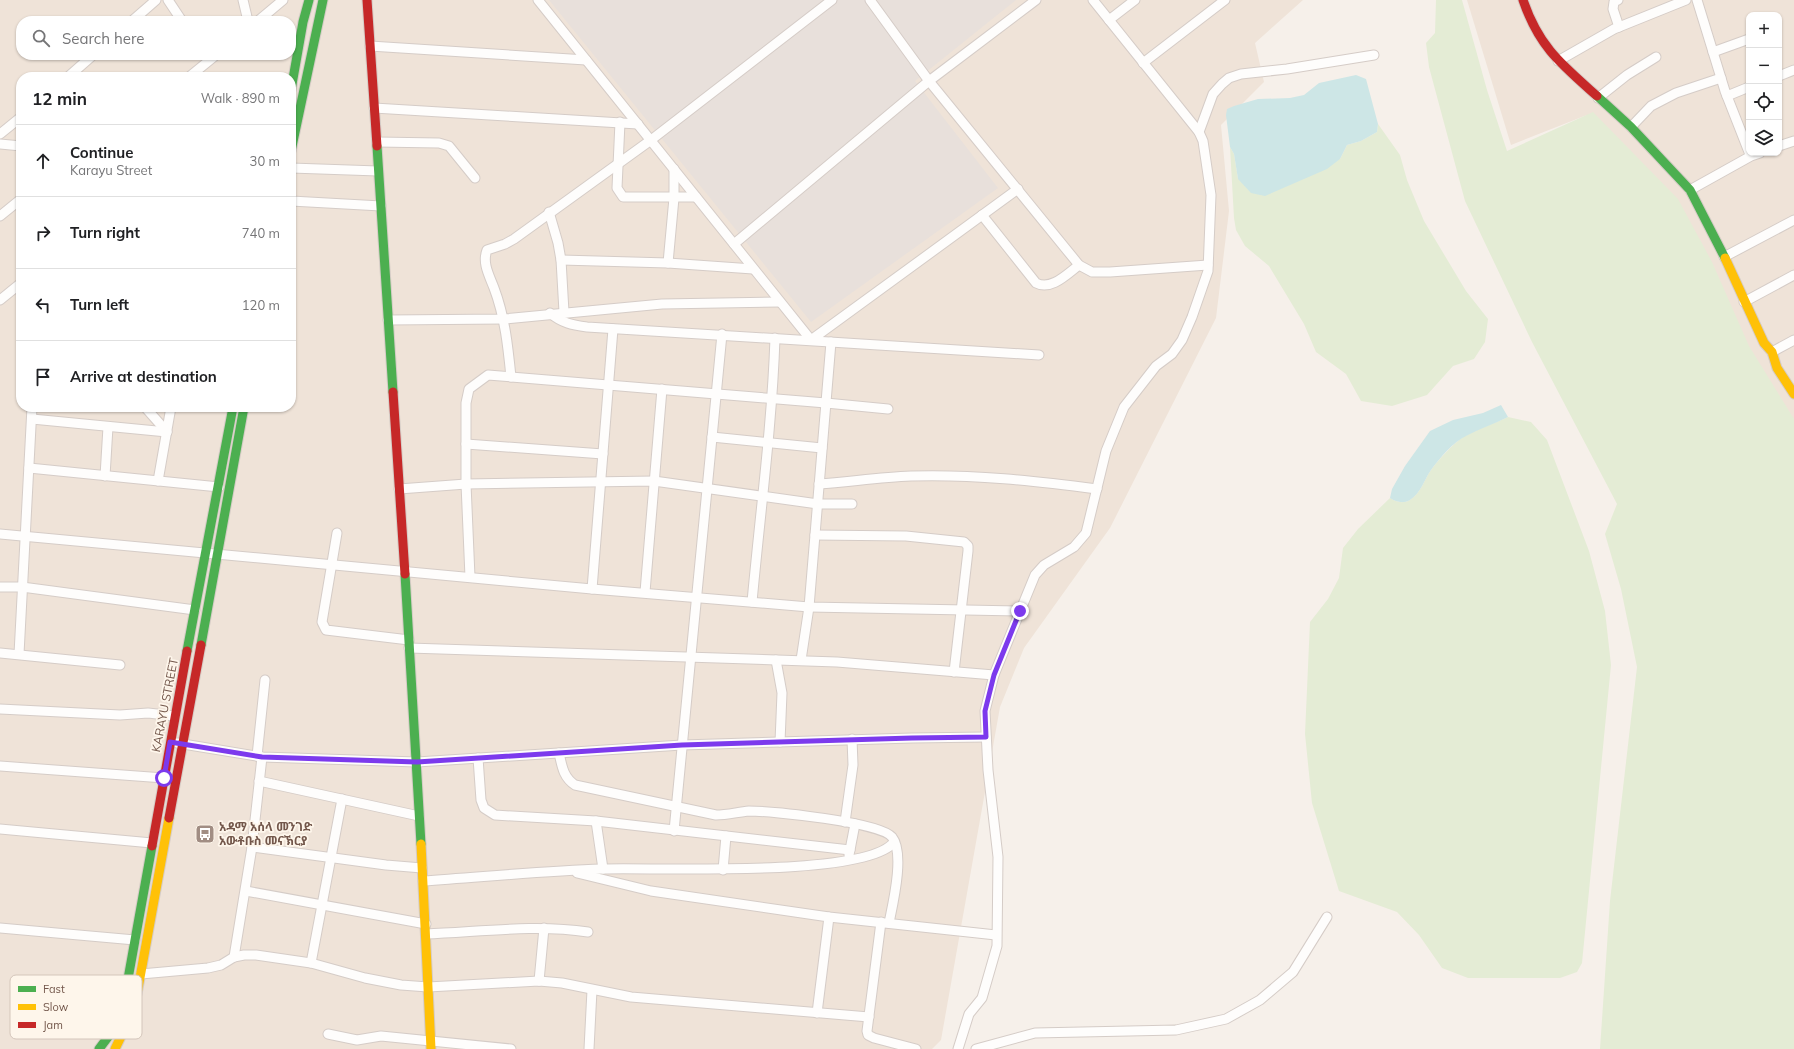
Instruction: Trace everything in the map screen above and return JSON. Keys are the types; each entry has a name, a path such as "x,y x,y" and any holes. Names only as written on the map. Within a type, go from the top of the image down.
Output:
{"main road":[{"path":"294,72 303,22 309,0"},
{"path":"296,127 323,0"},
{"path":"367,0 417,762 431,1045"},
{"path":"1523,0 1529,18 1542,42 1558,61 1631,127 1690,190 1724,257 1764,344 1772,352 1777,368 1794,394"},
{"name":"KARAYU STREET","path":"129,975 170,742 196,610 205,552 233,412"},
{"name":"KARAYU STREET","path":"141,974 184,745 243,412"},
{"name":"KARAYU STREET","path":"113,1049 121,1039"},
{"name":"KARAYU STREET","path":"99,1049 107,1040"}],"street":[{"path":"138,16 156,0"},
{"path":"168,0 179,16"},
{"path":"243,0 247,16"},
{"path":"264,16 283,0"},
{"path":"538,0 811,340"},
{"path":"511,377 504,318 485,266 484,256 487,250 505,244 651,140 832,0"},
{"path":"870,0 929,81 1079,265 1092,272 1208,265"},
{"path":"734,244 929,81 1036,0"},
{"path":"958,1049 969,1014 982,998 997,946 998,858 988,770 985,711 994,675 1035,575 1044,565 1074,547 1086,533 1106,451 1124,407 1156,366 1172,354 1182,340 1192,317 1208,271 1211,195 1203,141 1199,132 1093,0"},
{"path":"1109,20 1135,0"},
{"path":"1618,0 1614,2 1612,9 1619,27"},
{"path":"1558,61 1619,27 1686,0"},
{"path":"1697,0 1727,96 1746,139"},
{"path":"1143,63 1222,1"},
{"path":"1713,52 1746,40"},
{"path":"370,46 586,60"},
{"path":"1199,132 1213,94 1229,78 1241,74 1287,69 1374,55"},
{"path":"1598,98 1627,75 1656,57"},
{"path":"74,72 87,60"},
{"path":"194,72 207,60"},
{"path":"1782,75 1794,70"},
{"path":"1631,127 1651,106 1676,93 1721,78"},
{"path":"1727,96 1746,88"},
{"path":"374,108 638,124"},
{"path":"0,134 16,121"},
{"path":"620,122 617,188 623,197 696,197"},
{"path":"1782,145 1794,141"},
{"path":"377,142 440,143 449,146 475,178"},
{"path":"0,144 16,146"},
{"path":"1690,190 1747,156"},
{"path":"296,168 378,171"},
{"path":"668,263 674,198 674,169"},
{"path":"811,340 1018,189"},
{"path":"296,201 381,206"},
{"path":"0,216 16,203"},
{"path":"549,212 558,243 561,260 564,312"},
{"path":"982,215 1036,283 1046,286 1052,284 1079,265"},
{"path":"1724,257 1794,220"},
{"path":"561,260 668,263 753,269"},
{"path":"1744,302 1794,275"},
{"path":"0,300 16,287"},
{"path":"388,320 504,318 662,304 780,302"},
{"path":"550,313 559,320 570,325 613,329 722,334 1039,355"},
{"path":"592,589 613,329"},
{"path":"674,831 722,334"},
{"path":"752,602 761,497 773,398 775,338"},
{"path":"1772,352 1794,340"},
{"path":"801,660 809,607 830,342"},
{"path":"470,577 466,484 466,403 469,389 488,375 773,398 888,409"},
{"path":"645,592 662,389"},
{"path":"19,654 32,412"},
{"path":"149,412 167,432"},
{"path":"158,481 171,412"},
{"path":"32,419 167,432"},
{"path":"105,476 108,427"},
{"path":"712,437 822,448"},
{"path":"466,444 603,454"},
{"path":"29,468 219,487"},
{"path":"819,484 910,476 1016,479 1097,489"},
{"path":"399,489 466,484 654,481 818,504 852,504"},
{"path":"337,533 322,622 326,630 409,644 690,657 801,660 994,675"},
{"path":"0,534 205,552 332,566 809,607 1020,611"},
{"path":"815,535 906,536 964,542 968,546 968,551 954,672"},
{"path":"0,587 22,587 196,610"},
{"path":"0,653 120,665"},
{"path":"776,660 782,692 780,742"},
{"path":"234,957 252,847 259,781 265,680"},
{"path":"0,709 120,715 148,713 175,716"},
{"path":"170,742 260,756 417,762 682,745 986,737"},
{"path":"845,822 853,765 852,740"},
{"path":"559,753 564,772 568,780 575,784 716,815 748,811 810,816 855,824 887,833 892,837 898,857 897,876 885,923 867,1031 868,1035 916,1049"},
{"path":"478,758 481,800 484,808 495,815 596,821 850,850"},
{"path":"0,766 164,778"},
{"path":"259,781 419,816"},
{"path":"311,963 320,905 342,799"},
{"path":"596,821 603,869"},
{"path":"848,861 855,824"},
{"path":"0,829 152,844"},
{"path":"723,870 726,836"},
{"path":"423,881 603,869 723,870 784,867 848,861 890,848 894,842"},
{"path":"252,847 386,865 422,868"},
{"path":"568,871 651,891 829,917 996,935"},
{"path":"246,890 426,924"},
{"path":"817,1013 829,917"},
{"path":"976,1049 1034,1033 1176,1030 1226,1019 1260,1000 1293,972 1327,917"},
{"path":"0,928 135,940"},
{"path":"426,934 544,928 588,932"},
{"path":"539,981 544,928"},
{"path":"141,974 208,968 221,965 234,957 244,955 311,963 365,978 428,987 539,981 562,983 631,997 869,1017"},
{"path":"589,1049 592,990"},
{"path":"328,1034 357,1040 381,1036 431,1045 511,1049"},
{"path":"107,1040 113,1049"}],"shaded area":[{"path":"0,0 1303,0 1255,43 1264,82 1221,125 1229,211 1216,318 1110,528 1024,648 1000,707 941,1040 932,1049 0,1049"},
{"path":"549,0 1016,0 915,81 998,188 811,322"},
{"path":"1467,0 1794,0 1794,434 1659,208 1587,115 1511,145"}],"green space":[{"path":"1436,0 1462,0 1487,90 1507,151 1593,112 1678,199 1712,262 1749,346 1794,419 1794,1049 1600,1049 1610,901 1637,667 1621,589 1605,534 1617,504 1532,342 1465,201 1429,67 1426,43 1435,33"},
{"path":"1378,124 1400,155 1407,180 1424,221 1466,291 1488,319 1485,342 1474,359 1453,366 1427,395 1392,406 1361,401 1346,374 1316,352 1304,324 1269,266 1245,246 1236,230 1234,218 1230,147 1234,154 1238,179 1340,159 1347,145 1361,141 1377,132"},
{"path":"1508,417 1531,422 1547,440 1589,551 1605,611 1611,665 1582,963 1577,972 1560,978 1468,978 1442,968 1419,935 1397,912 1339,891 1312,803 1305,734 1310,622 1328,599 1339,578 1343,548 1358,529 1390,498 1402,502 1410,500 1414,497 1420,490 1434,466 1446,452 1463,437"}],"water":[{"path":"1356,75 1366,79 1378,124 1377,132 1361,141 1347,145 1340,159 1327,169 1265,196 1251,193 1238,179 1234,154 1230,147 1226,115 1227,109 1258,99 1290,98 1304,95 1319,83"},
{"path":"1501,405 1508,417 1471,433 1456,442 1435,465 1414,497 1410,500 1402,502 1390,498 1392,489 1405,466 1430,431 1453,420 1483,413"}],"traffic: fast":[{"path":"294,72 303,22 309,0"},
{"path":"296,127 323,0"},
{"path":"1597,96 1631,127 1690,190 1725,258"},
{"path":"377,146 393,392"},
{"path":"187,651 232,412"},
{"path":"201,645 243,412"},
{"path":"405,574 421,844"},
{"path":"129,975 152,846"},
{"path":"99,1049 106,1039"}],"traffic: slow":[{"path":"1725,258 1764,343 1772,352 1777,368 1794,394"},
{"path":"140,975 169,818"},
{"path":"421,844 431,1049"},
{"path":"115,1049 120,1039"}],"traffic: jam":[{"path":"367,0 377,146"},
{"path":"1523,0 1536,30 1552,54 1597,96"},
{"path":"393,392 405,574"},
{"path":"169,818 201,645"},
{"path":"152,846 187,651"}],"place":[{"name":"አዳማ አሰላ መንገድ አውቶቡስ መናኽርያ","path":"205,834"}],"route":[{"path":"164,778 170,742 262,757 417,762 682,745 986,737 985,711 994,675 1020,611"}]}
